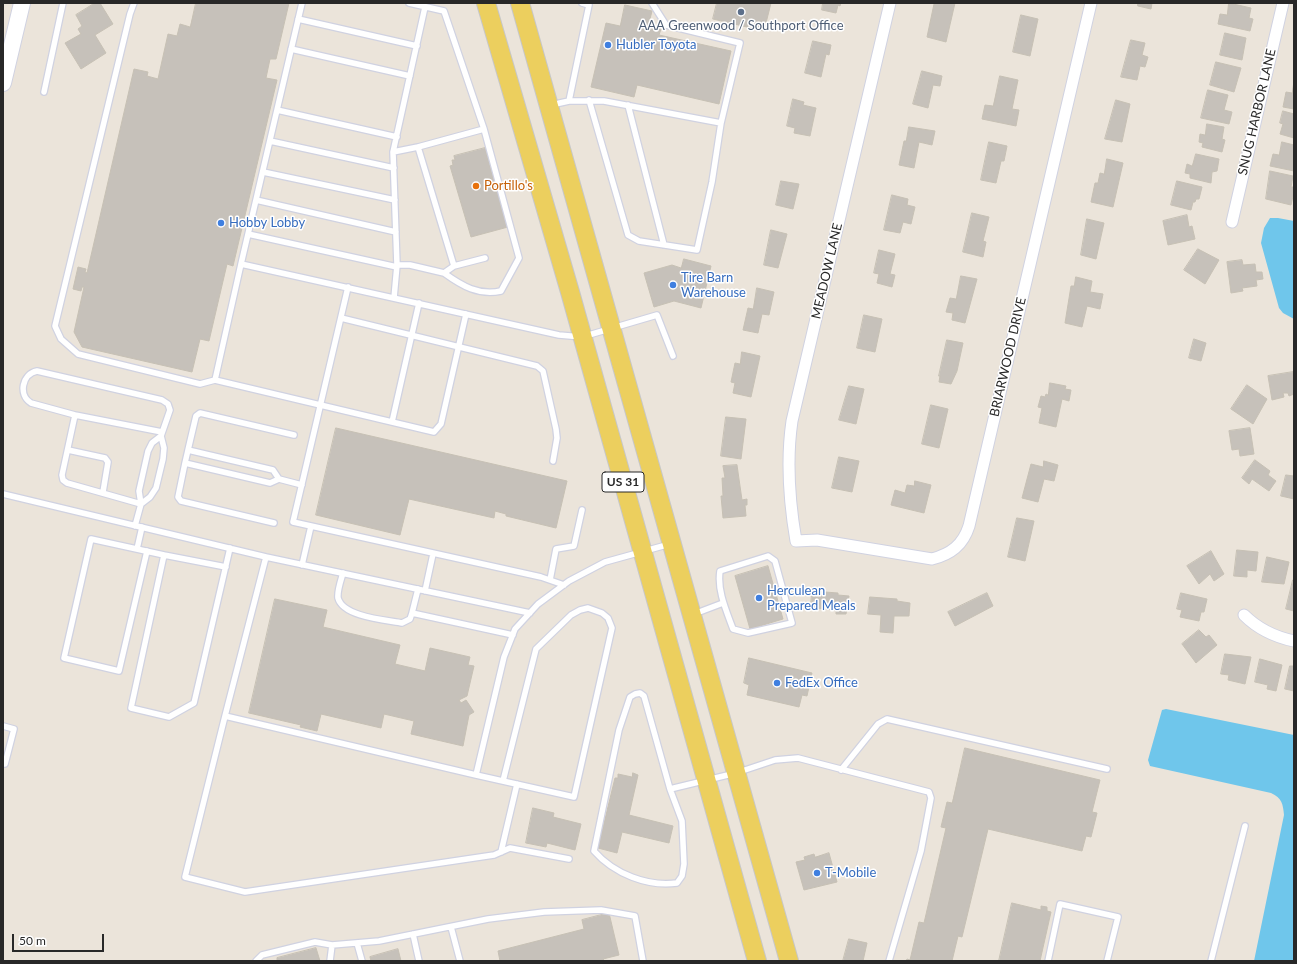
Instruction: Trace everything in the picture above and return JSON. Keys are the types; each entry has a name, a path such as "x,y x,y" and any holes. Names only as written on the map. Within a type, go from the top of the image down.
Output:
{"main road":[{"name":"US 31","path":"486,3 757,961"},
{"name":"US 31","path":"520,3 789,961"}],"street":[{"path":"3,83 22,3"},
{"name":"MEADOW LANE","path":"796,541 788,478 792,421 890,3"},
{"name":"BRIARWOOD DRIVE","path":"796,541 817,540 932,559 948,554 958,547 965,537 969,526 1091,3"},
{"name":"SNUG HARBOR LANE","path":"1232,222 1283,3"},
{"path":"1244,615 1256,625 1270,633 1294,641"}],"lane":[{"path":"44,92 63,3"},
{"path":"134,3 55,326 61,339 78,354 200,384 215,380 434,432 441,424 466,314"},
{"path":"215,380 302,3"},
{"path":"248,234 397,266 410,265 444,273 466,288 490,294 501,291 519,258 484,129 444,11 409,3"},
{"path":"569,101 590,4 582,3"},
{"path":"589,100 628,235 639,241 698,250 712,182 721,123 740,42 666,25 652,3"},
{"path":"394,298 397,266 393,152 425,7"},
{"path":"298,19 417,46"},
{"path":"291,49 410,76"},
{"path":"549,106 569,101 604,100 721,123"},
{"path":"628,105 664,245"},
{"path":"277,110 397,137"},
{"path":"393,152 418,148 484,129"},
{"path":"270,141 394,168"},
{"path":"418,148 454,266"},
{"path":"263,172 395,200"},
{"path":"256,200 396,232"},
{"path":"444,273 454,266 484,258"},
{"path":"242,264 559,335 582,338 657,315 673,356"},
{"path":"348,287 293,522 550,580 564,585"},
{"path":"392,422 419,303"},
{"path":"341,318 412,334 537,366 543,371 557,438 552,461"},
{"path":"141,504 150,497 156,488 164,448 162,434 170,410 168,404 162,400 37,371 32,372 27,376 23,392 26,400 31,403 75,415 162,434"},
{"path":"274,523 181,501 178,497 185,463 196,416 200,413 294,434"},
{"path":"75,415 62,475 63,480 67,483 141,504"},
{"path":"135,526 141,504 139,491 148,452 152,443 162,434"},
{"path":"68,450 106,458 108,462 103,492"},
{"path":"188,450 273,470 279,479"},
{"path":"185,463 270,483 279,479 302,485"},
{"path":"3,494 266,557 530,613"},
{"path":"550,580 556,549 574,546 582,510"},
{"path":"302,565 311,526"},
{"path":"137,549 142,527"},
{"path":"147,551 119,670 64,658 91,539 226,567"},
{"path":"476,775 504,657 515,628 530,613 564,585 605,562 672,544"},
{"path":"164,555 131,708 169,717 194,703 230,548"},
{"path":"425,591 434,554"},
{"path":"768,556 775,561 792,623 748,633 733,629 724,603 718,579 720,571 768,556"},
{"path":"266,557 185,877 245,892 486,856 510,848 569,859"},
{"path":"343,573 338,597 343,606 353,613 402,623 410,619 418,589"},
{"path":"692,614 724,603"},
{"path":"225,716 476,775 574,797 612,628 608,618 602,613 588,608 580,610 571,615 536,649 503,781"},
{"path":"412,613 512,635"},
{"path":"635,694 644,696 670,788 682,821 684,864 682,876 677,883 663,885 633,878 612,866 594,852 620,730 628,702 635,694"},
{"path":"841,770 878,724 887,719 1107,769"},
{"path":"3,726 14,729 5,764 3,764"},
{"path":"670,788 736,773 775,760 798,758 929,792 931,798 921,851 889,961"},
{"path":"501,852 517,784"},
{"path":"1211,961 1245,826"},
{"path":"1048,961 1060,904 1118,917 1107,961"},
{"path":"256,961 262,955 315,942 332,945 379,941 488,919 544,912 600,910 635,916 643,961"},
{"path":"451,926 460,961"},
{"path":"413,934 419,961"},
{"path":"357,943 362,961"},
{"path":"330,961 332,945"}],"water":[{"path":"1270,218 1294,221 1294,319 1283,313 1279,308 1261,243 1264,228"},
{"path":"1166,709 1294,735 1294,961 1254,961 1284,815 1280,799 1271,793 1150,766 1148,760 1162,710"}],"building":[{"path":"95,3 100,3 113,24 95,35 106,53 81,69 65,43 81,34 78,29 82,26 76,15"},
{"path":"196,3 289,3 276,59 270,59 266,78 277,80 233,266 227,264 209,341 200,339 192,372 82,347 74,332 84,287 82,287 81,291 73,289 78,267 86,269 85,272 87,273 134,69 148,72 147,76 158,79 168,34 177,36 180,24 190,27"},
{"path":"717,3 771,3 764,31 713,19"},
{"path":"823,3 841,3 840,6 838,5 836,13 822,10"},
{"path":"955,3 946,42 927,37 934,4"},
{"path":"1138,3 1152,3 1151,9 1138,6"},
{"path":"1229,3 1251,8 1249,18 1253,19 1250,31 1218,24 1220,14 1227,15"},
{"path":"625,5 652,11 648,27 661,29 659,35 731,51 719,104 637,85 634,97 591,87 606,23 620,26"},
{"path":"1021,15 1038,19 1030,56 1013,52"},
{"path":"1225,33 1246,38 1242,60 1220,55"},
{"path":"1131,40 1145,43 1142,55 1148,57 1145,67 1140,66 1137,80 1121,77"},
{"path":"813,41 831,45 829,55 826,54 821,77 805,73"},
{"path":"1216,62 1241,68 1234,92 1210,85"},
{"path":"922,71 942,76 940,86 933,85 928,108 913,104"},
{"path":"1000,76 1018,80 1012,109 1019,110 1016,126 982,119 985,105 993,106"},
{"path":"1294,81 1294,109 1283,107 1286,92 1292,93"},
{"path":"1208,90 1228,95 1224,110 1232,112 1229,124 1201,118"},
{"path":"793,99 804,102 803,105 816,108 810,136 794,133 795,128 787,126"},
{"path":"1116,100 1130,104 1122,142 1105,139"},
{"path":"1283,111 1294,114 1294,138 1280,134 1283,124 1280,123"},
{"path":"1207,124 1224,127 1222,139 1225,140 1222,152 1202,147 1203,143 1199,142 1200,134 1205,135"},
{"path":"909,127 935,131 932,145 919,142 914,168 899,165 904,141 906,141"},
{"path":"989,142 1007,146 1004,161 1001,161 996,183 981,180"},
{"path":"1282,142 1294,145 1294,171 1270,166 1273,154 1279,155"},
{"name":"Portillo's","path":"485,148 508,227 471,237 450,166 453,165 452,160 455,160 454,156"},
{"path":"1196,154 1219,159 1217,171 1212,172 1211,183 1190,178 1190,174 1185,173 1187,164 1192,166"},
{"path":"1107,159 1123,163 1113,207 1091,202 1095,183 1098,183 1100,173 1104,174"},
{"path":"1270,171 1293,176 1291,187 1294,187 1294,192 1291,205 1266,199"},
{"path":"781,181 799,184 793,209 776,205"},
{"path":"1177,181 1202,187 1199,199 1196,199 1195,202 1193,202 1191,210 1171,205"},
{"path":"892,195 908,199 907,205 915,207 911,224 903,222 900,233 884,230"},
{"path":"972,213 989,217 983,241 986,242 983,257 963,252"},
{"path":"1187,215 1189,227 1192,226 1195,239 1168,245 1163,221"},
{"path":"1087,219 1104,223 1096,259 1081,255"},
{"path":"771,230 787,234 778,268 764,265"},
{"path":"1198,249 1219,260 1205,284 1184,270"},
{"path":"879,250 895,254 890,274 895,275 892,287 877,283 879,274 874,273"},
{"path":"684,259 711,266 701,308 674,301 654,307 644,273 672,265 681,268"},
{"path":"1242,260 1243,265 1255,264 1256,272 1262,272 1263,279 1256,280 1257,286 1242,288 1243,291 1231,293 1227,262"},
{"path":"961,276 977,279 965,323 952,320 953,313 946,312 950,298 956,299"},
{"path":"1076,277 1092,281 1090,292 1103,294 1100,309 1087,306 1082,327 1065,323 1071,286 1074,286"},
{"path":"757,288 774,292 769,315 762,314 758,333 743,330 748,308 753,309"},
{"path":"864,315 882,319 875,352 857,348"},
{"path":"1194,339 1206,343 1201,361 1189,358"},
{"path":"947,340 963,343 957,371 951,384 939,382"},
{"path":"742,352 760,356 751,397 733,393 735,383 731,382 735,363 740,364"},
{"path":"1293,372 1294,394 1289,396 1288,393 1283,393 1284,397 1272,400 1268,376"},
{"path":"1050,383 1066,386 1065,389 1071,390 1069,401 1062,399 1056,427 1039,423 1042,408 1038,407 1041,396 1045,397 1046,394 1048,395"},
{"path":"1247,385 1267,399 1253,424 1231,409"},
{"path":"849,386 864,389 856,424 839,420"},
{"path":"931,405 948,409 939,448 922,444"},
{"path":"726,417 746,419 741,459 721,456"},
{"path":"336,428 567,481 556,528 506,516 506,514 495,511 494,518 409,499 400,535 316,515"},
{"path":"1250,428 1254,454 1240,456 1239,449 1232,450 1229,431"},
{"path":"839,457 859,461 852,492 832,488"},
{"path":"1255,460 1270,471 1268,475 1276,481 1269,491 1252,479 1249,484 1242,478"},
{"path":"1044,461 1058,465 1054,481 1044,479 1038,502 1022,498 1031,464 1043,467"},
{"path":"737,465 742,500 747,499 747,505 745,505 746,516 723,518 721,496 723,496 722,478 725,478 723,466"},
{"path":"1286,475 1294,476 1294,499 1281,496"},
{"path":"915,481 931,485 924,513 891,505 895,490 905,493 907,485 914,486"},
{"path":"1017,518 1034,521 1025,561 1008,557"},
{"path":"1237,550 1258,552 1256,571 1247,570 1247,577 1234,576"},
{"path":"1211,551 1224,574 1214,581 1210,574 1199,584 1187,566"},
{"path":"1267,557 1289,562 1284,584 1262,582"},
{"path":"768,566 783,619 750,629 735,576"},
{"path":"1294,580 1294,611 1286,609"},
{"path":"812,591 838,593 838,595 849,596 846,614 836,614 836,610 811,608"},
{"path":"987,593 993,606 955,626 948,612"},
{"path":"1181,593 1207,599 1204,612 1201,612 1199,621 1180,617 1182,610 1177,609"},
{"path":"870,597 897,599 897,601 910,603 909,616 894,616 893,633 880,632 881,615 868,614"},
{"path":"275,599 327,610 323,627 400,645 395,664 425,671 430,648 470,657 468,665 474,666 467,696 459,700 461,703 466,700 474,712 469,715 463,746 411,734 414,721 384,714 381,728 321,714 317,731 300,727 301,725 249,713"},
{"path":"1199,630 1206,637 1209,635 1217,645 1196,663 1182,644"},
{"path":"1225,654 1251,657 1245,684 1228,680 1229,675 1221,674"},
{"path":"749,658 812,673 807,696 802,695 799,707 747,695 749,685 744,683"},
{"path":"1260,659 1282,665 1276,691 1267,689 1268,685 1255,682"},
{"path":"1290,666 1294,666 1294,691 1285,689"},
{"path":"965,748 1100,780 1092,812 1097,813 1091,837 1086,836 1082,851 988,829 962,937 958,936 952,961 906,961 907,959 910,960 919,922 924,923 946,828 941,827 947,802 952,803"},
{"path":"633,773 638,775 629,815 673,826 669,843 622,832 617,853 598,848 615,778 618,778 618,774 632,777"},
{"path":"533,808 554,813 553,817 581,824 575,850 547,843 546,847 526,843"},
{"path":"829,853 837,882 804,890 796,862 805,860 804,857 814,854 815,857"},
{"path":"1012,903 1041,910 1041,906 1047,907 1047,911 1051,912 1040,961 999,961"},
{"path":"609,913 619,955 603,959 605,961 500,961 498,951 584,929 582,920"},
{"path":"849,939 867,943 863,961 843,961"},
{"path":"316,948 320,961 277,961 277,958"},
{"path":"398,949 401,961 371,961 370,957"}],"place":[{"name":"AAA Greenwood / Southport Office","path":"741,12"},
{"name":"Hubler Toyota","path":"608,45"},
{"name":"Portillo's","path":"476,186"},
{"name":"Hobby Lobby","path":"221,223"},
{"name":"Tire Barn Warehouse","path":"673,285"},
{"name":"Herculean Prepared Meals","path":"759,598"},
{"name":"FedEx Office","path":"777,683"},
{"name":"T-Mobile","path":"817,873"}]}
